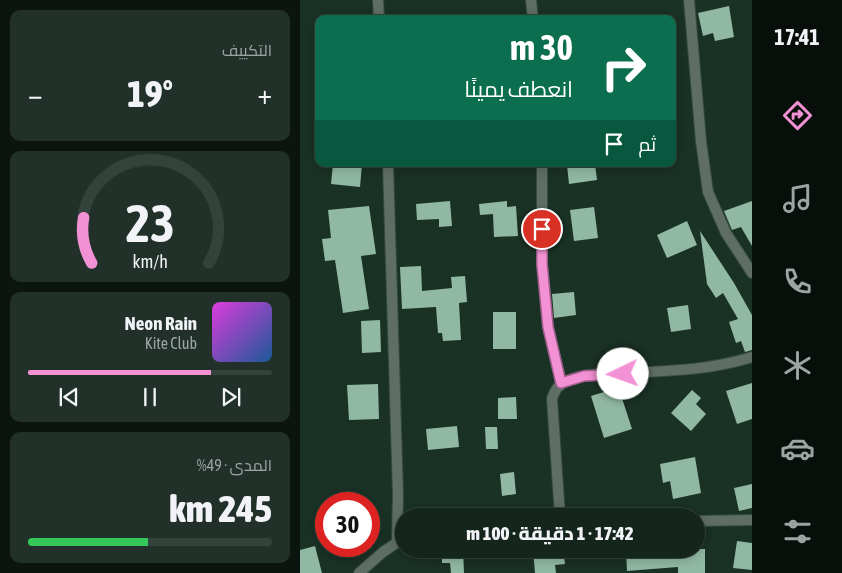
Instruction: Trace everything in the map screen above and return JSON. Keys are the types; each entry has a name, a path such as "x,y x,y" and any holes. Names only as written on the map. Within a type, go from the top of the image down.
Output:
{"street":[{"path":"378,0 379,15"},
{"path":"531,0 532,15"},
{"path":"689,0 701,142 708,192 726,233 752,273"},
{"path":"388,167 399,508"},
{"path":"542,167 542,264 548,327 561,383"},
{"path":"559,508 552,399 555,389 561,383 584,376 700,369 732,364 752,357"},
{"path":"705,521 752,520"},
{"path":"359,573 395,544"}],"building":[{"path":"729,6 734,37 715,41 713,33 703,36 698,13"},
{"path":"333,167 362,167 360,187 331,184"},
{"path":"567,167 595,167 597,180 569,184"},
{"path":"450,201 452,226 439,227 439,219 417,220 416,204"},
{"path":"507,201 507,207 516,206 518,236 494,237 493,214 480,215 479,204"},
{"path":"752,201 752,246 741,227 732,230 724,211"},
{"path":"369,206 376,254 361,256 369,309 343,313 335,260 325,261 322,239 331,238 328,210"},
{"path":"594,207 598,238 574,241 570,210"},
{"path":"687,221 697,245 667,258 657,235"},
{"path":"700,231 734,283 752,315 752,350 745,352 741,341 736,343 729,322 738,319 723,293 716,298 707,284"},
{"path":"421,266 422,291 452,288 451,277 465,276 467,302 459,303 461,340 443,341 442,333 438,333 436,307 402,309 400,267"},
{"path":"574,292 576,315 554,318 552,294"},
{"path":"688,305 691,329 671,332 667,308"},
{"path":"493,312 516,312 516,349 493,349"},
{"path":"380,320 381,352 362,353 361,321"},
{"path":"752,383 752,419 737,424 726,391"},
{"path":"378,384 379,419 349,420 347,385"},
{"path":"692,390 701,398 696,404 706,414 691,431 671,413"},
{"path":"607,391 609,396 620,392 632,429 604,438 591,396"},
{"path":"516,397 517,419 498,419 498,398"},
{"path":"457,426 459,447 428,450 426,429"},
{"path":"485,427 497,427 498,449 486,449"},
{"path":"695,457 701,493 673,499 670,481 663,483 660,464"},
{"path":"514,472 516,494 502,496 500,474"},
{"path":"752,484 752,508 739,511 734,488"},
{"path":"737,541 752,543 752,570 733,568"},
{"path":"315,546 315,557 318,557 322,573 300,573 300,550"},
{"path":"442,558 463,558 464,573 451,573 450,563 442,563"},
{"path":"534,558 564,558 565,564 555,565 556,573 535,573"},
{"path":"626,558 705,558 705,573 678,573 678,567 627,571"}],"route":[{"path":"542,229 542,264 548,327 561,383 584,376 623,374"}]}
